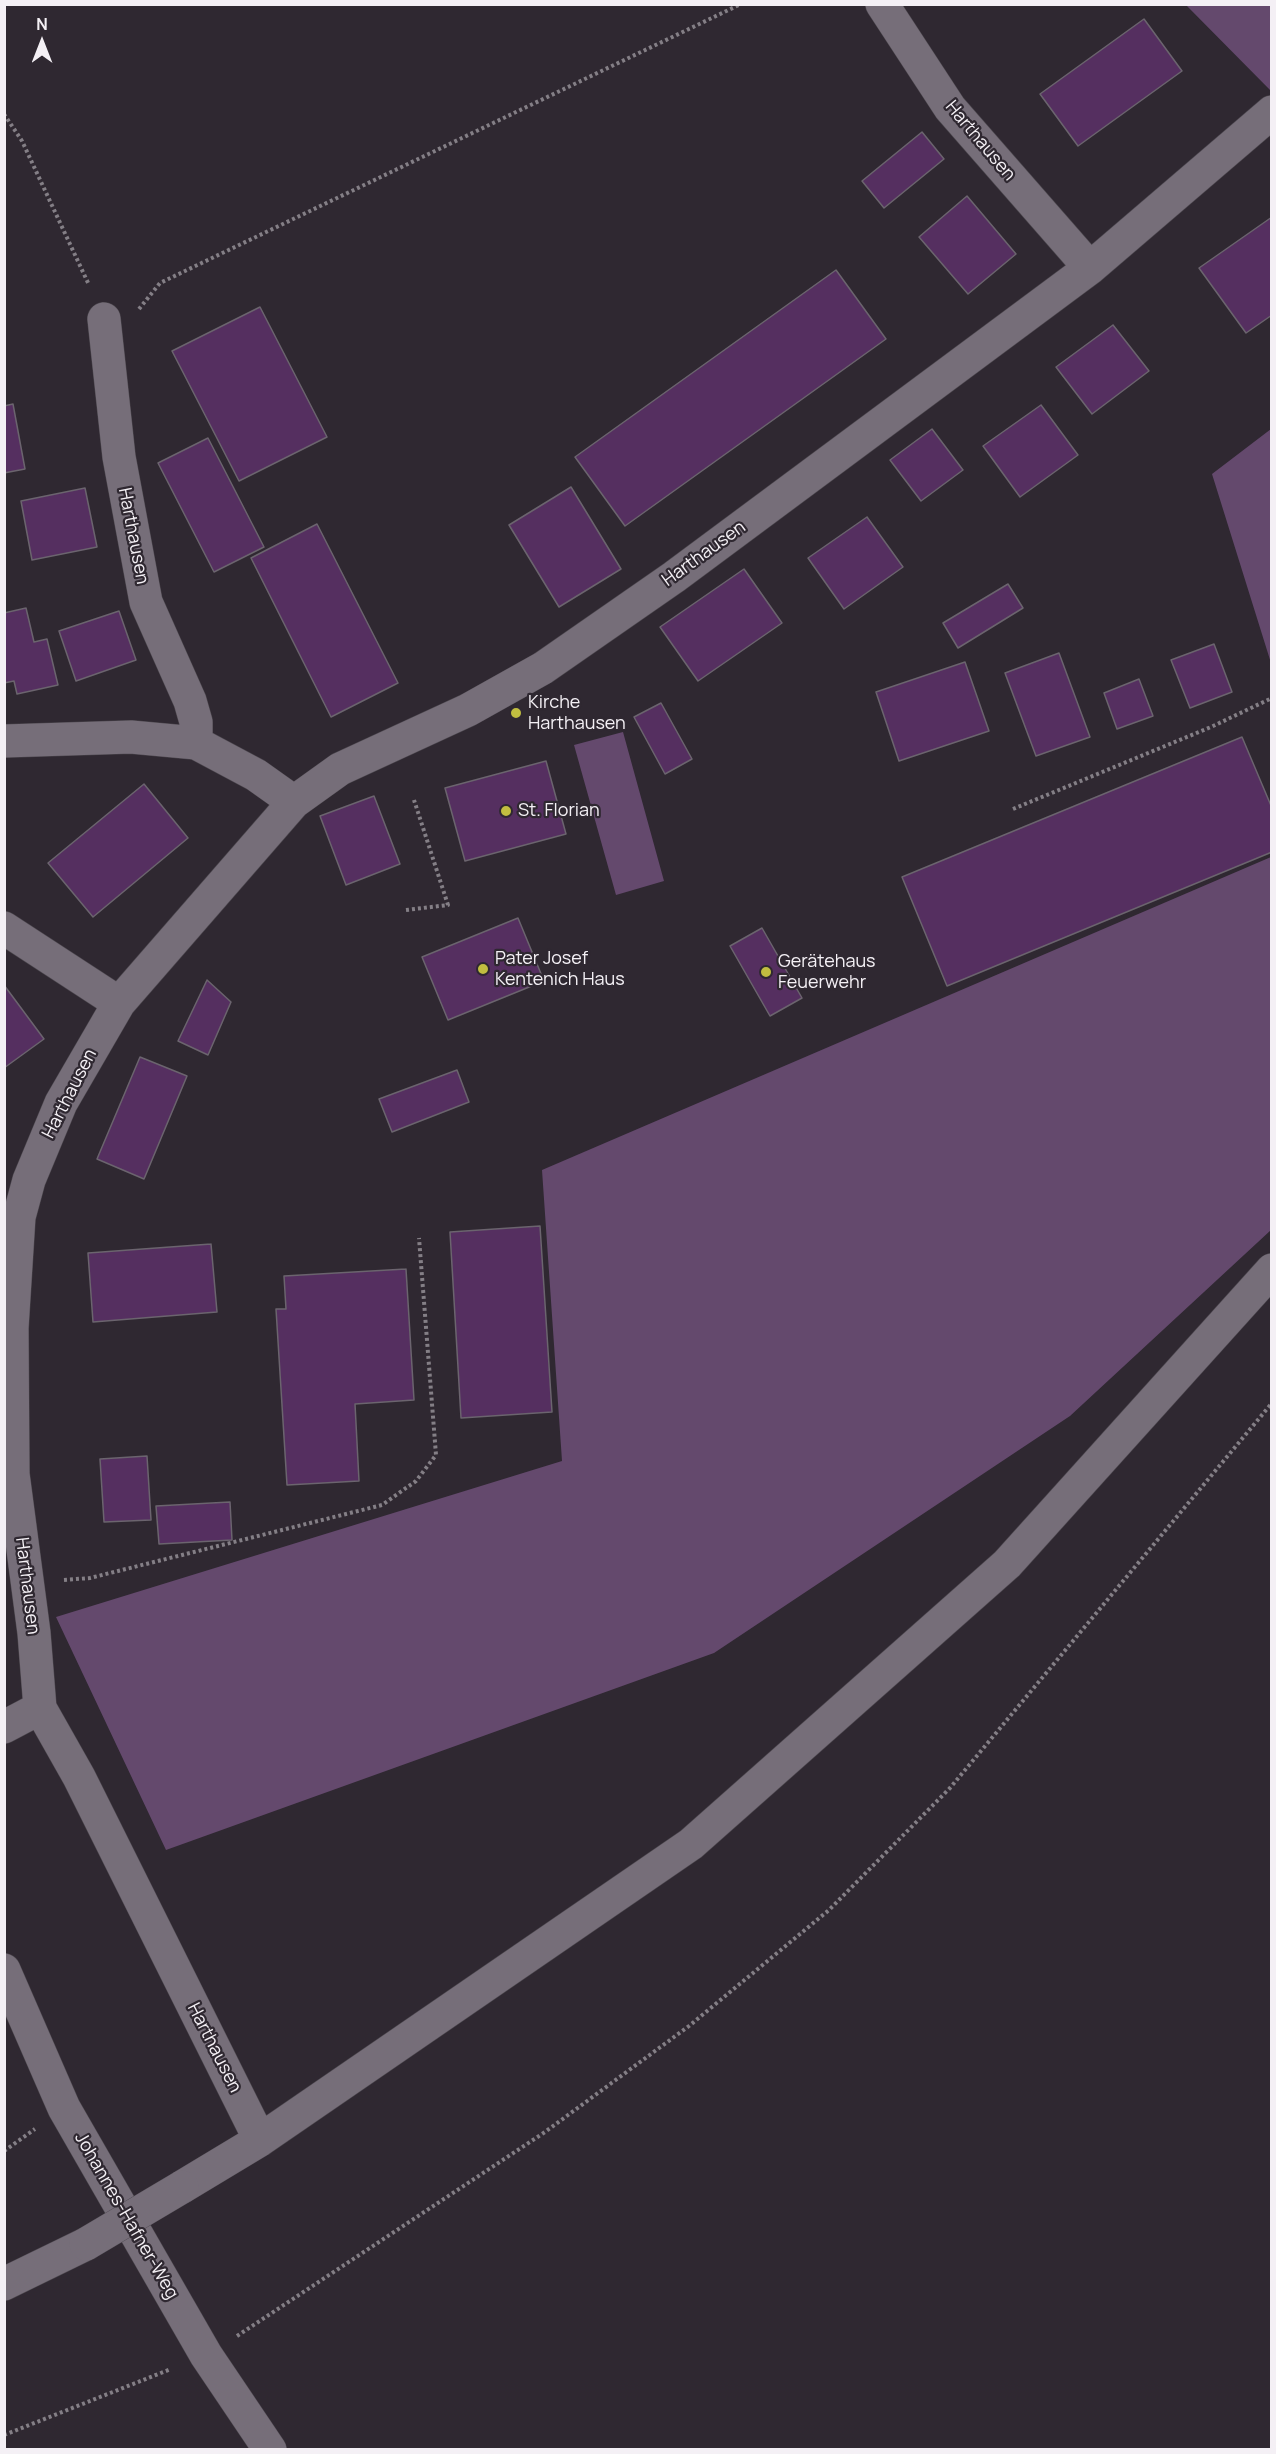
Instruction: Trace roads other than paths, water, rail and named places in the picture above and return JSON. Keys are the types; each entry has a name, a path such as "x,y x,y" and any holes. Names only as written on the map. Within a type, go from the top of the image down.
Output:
{"street":[{"name":"Harthausen","path":"882,4 950,108 1090,268"},
{"name":"Harthausen","path":"260,2140 79,1777 40,1708 13,1462 12,1328 19,1217 29,1180 61,1103 119,1003 294,802 340,769 468,710 543,668 683,570 1090,268 1272,112"},
{"name":"Harthausen","path":"107,333 119,457 146,602 190,701 196,722 196,743"},
{"path":"4,741 131,737 196,743 255,775 294,802"},
{"path":"4,928 119,1003"},
{"path":"4,2284 86,2244 260,2140 691,1844 1007,1564 1272,1270"},
{"path":"4,1727 40,1708"},
{"name":"Johannes-Hafner-Weg","path":"4,1970 64,2108 206,2355 270,2450"}],"place":[{"name":"Kirche Harthausen","path":"516,713"},
{"name":"St. Florian","path":"506,811"},
{"name":"Pater Josef Kentenich Haus","path":"483,969"},
{"name":"Gerätehaus Feuerwehr","path":"766,972"}]}
